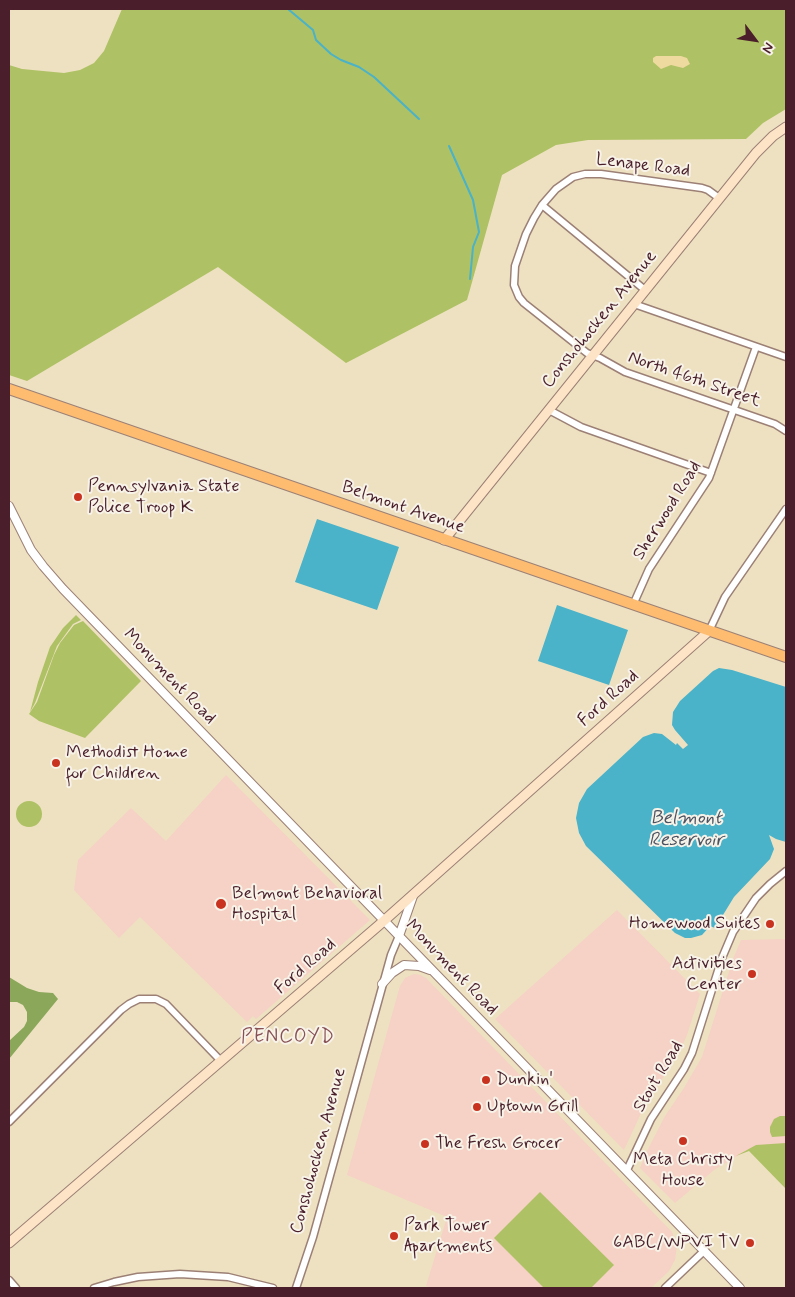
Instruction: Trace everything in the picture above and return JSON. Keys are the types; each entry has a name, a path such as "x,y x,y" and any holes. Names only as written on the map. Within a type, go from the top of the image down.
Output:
{"main road":[{"name":"Conshohocken Avenue","path":"444,540 761,147 786,127"},
{"name":"Belmont Avenue","path":"9,389 786,657"},
{"name":"Ford Road","path":"9,1242 384,920 709,631"}],"street":[{"name":"Lenape Road","path":"593,355 582,350 529,307 516,291 515,266 526,234 542,206 564,183 573,177 591,173 702,188 719,198"},
{"path":"542,206 646,290"},
{"path":"634,304 786,358"},
{"name":"Sherwood Road","path":"633,605 649,569 702,490 711,473 756,347"},
{"name":"North 46th Street","path":"593,355 625,372 775,424 786,431"},
{"path":"549,410 580,427 711,473"},
{"name":"Monument Road","path":"9,506 31,550 53,579 740,1288"},
{"path":"709,631 726,597 786,509"},
{"name":"Stout Road","path":"627,1170 651,1119 684,1069 692,1053 722,958 733,932 756,898 786,871"},
{"path":"399,936 408,906 416,891"},
{"name":"Conshohocken Avenue","path":"296,1288 313,1237 382,984 399,936"},
{"path":"382,984 392,973 404,965 419,966 434,972"},
{"path":"9,1122 121,1010 139,999 156,999 166,1004 220,1060"},
{"path":"666,1288 705,1250"},
{"path":"94,1288 127,1279 180,1274 228,1277 272,1288"},
{"path":"9,1280 16,1288"}],"shaded area":[{"name":"Belmont Behavioral Hospital","path":"226,775 370,920 256,1019 253,1016 247,1022 140,917 119,938 74,890 78,860 131,808 166,841"},
{"path":"617,910 700,994 680,1051 643,1109 624,1150 495,1019"},
{"path":"786,939 786,1186 749,1149 714,1170 675,1203 640,1168 646,1153 665,1116 702,1057 733,959 741,940"},
{"path":"414,974 426,978 672,1232 677,1246 675,1260 669,1271 651,1288 433,1288 426,1286 447,1217 347,1175 400,986 405,978"}],"green space":[{"path":"122,9 786,9 786,109 763,123 746,139 588,140 556,145 502,175 467,300 346,363 218,267 27,381 9,375 9,65 22,69 64,73 80,70 94,63 104,51"},
{"path":"76,615 81,620 73,624 57,646 30,712 50,647 63,628"},
{"path":"83,621 141,681 85,738 39,721 29,714 37,702 60,643 74,625"},
{"path":"29,801 38,805 42,814 38,823 29,827 20,823 16,814 20,805"},
{"path":"9,977 27,988 39,992 53,993 58,999 9,1059 9,1041 24,1027 27,1021 27,1012 23,1005 17,1002 9,1002"},
{"path":"786,1116 786,1136 772,1137 770,1127 774,1119"},
{"path":"786,1143 786,1189 749,1151 736,1156 756,1145"},
{"path":"540,1192 614,1265 591,1288 544,1288 494,1238"}],"sand":[{"path":"656,56 681,56 687,58 690,64 683,68 671,65 661,69 653,62 653,58"}],"water":[{"path":"317,519 399,547 377,610 295,582"},
{"path":"557,605 628,630 609,685 538,661"},
{"name":"Belmont Reservoir","path":"719,668 732,670 786,687 786,842 769,835 774,849 770,859 734,897 715,928 710,926 702,935 685,938 675,933 586,846 579,833 576,818 579,803 587,789 643,737 654,733 662,734 683,749 688,745 672,725 673,712 680,701 713,671"}],"waterway":[{"path":"288,9 313,30 316,40 331,54 359,67 374,77 419,119"},
{"path":"449,146 473,200 479,232 473,247 470,279"}],"place":[{"name":"Pennsylvania State Police Troop K","path":"78,497"},
{"name":"Methodist Home for Children","path":"56,763"},
{"name":"Belmont Behavioral Hospital","path":"221,904"},
{"name":"Homewood Suites","path":"770,924"},
{"name":"Activities Center","path":"752,974"},
{"name":"Dunkin'","path":"486,1080"},
{"name":"Uptown Grill","path":"477,1107"},
{"name":"Meta Christy House","path":"683,1141"},
{"name":"The Fresh Grocer","path":"425,1144"},
{"name":"Park Tower Apartments","path":"394,1236"},
{"name":"6ABC/WPVI TV","path":"750,1243"}],"district":[{"name":"PENCOYD","path":"288,1038"}]}
